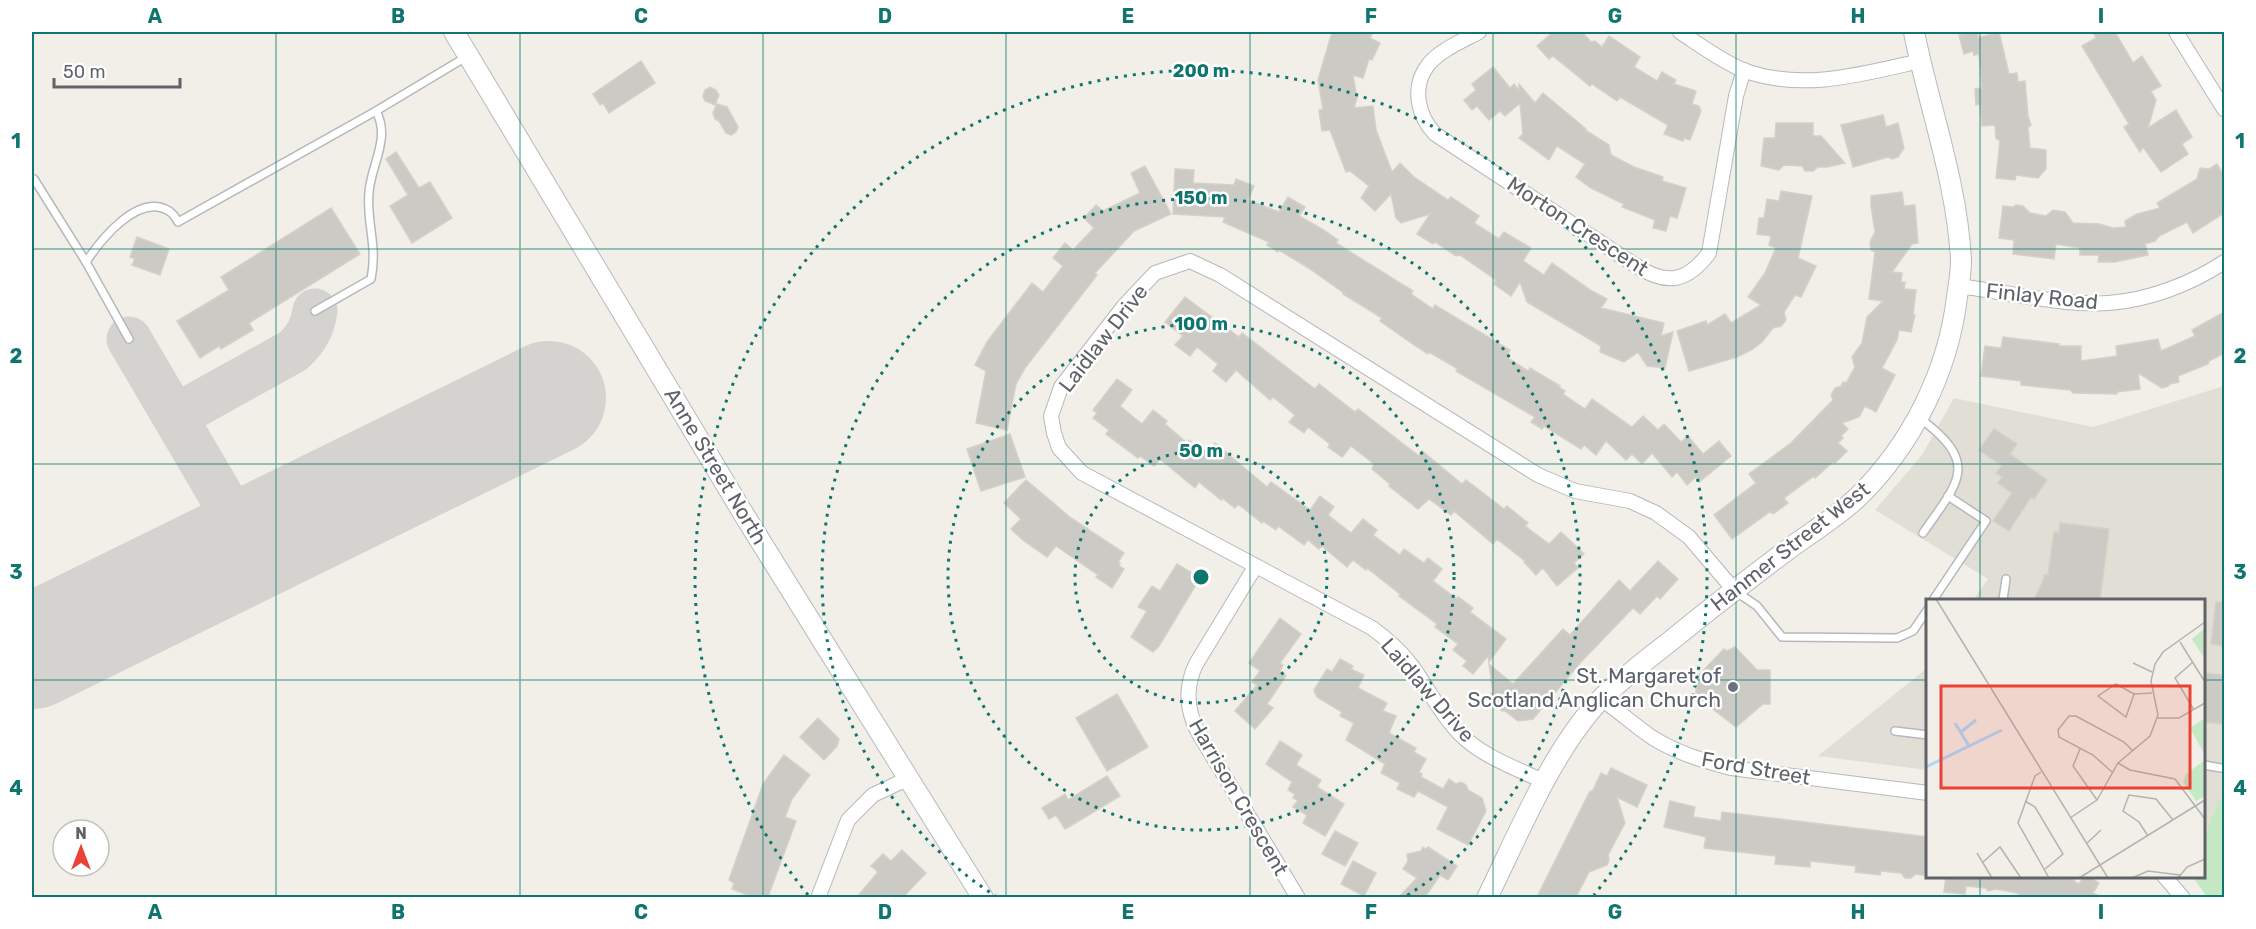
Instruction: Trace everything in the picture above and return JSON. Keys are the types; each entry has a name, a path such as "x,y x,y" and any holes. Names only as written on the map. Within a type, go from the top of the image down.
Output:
{"street":[{"name":"Anne Street North","path":"454,32 746,518 983,897"},
{"name":"Morton Crescent","path":"1479,32 1438,56 1427,66 1420,81 1418,95 1425,123 1435,134 1628,261 1660,278 1675,279 1689,274 1709,253 1736,96 1744,70"},
{"path":"1680,32 1744,70 1798,80 1829,81 1920,61"},
{"name":"Hanmer Street West","path":"1487,897 1545,782 1570,738 1601,699 1626,676 1734,590 1855,500 1874,480 1919,417 1949,342 1961,261 1954,206 1914,32"},
{"path":"2176,32 2224,109"},
{"name":"Laidlaw Drive","path":"1545,782 1479,749 1461,735 1411,664 1395,646 1372,628 1082,473 1059,448 1052,425 1053,406 1060,387 1124,306 1155,273 1190,261 1220,275 1538,475 1575,491 1630,501 1656,513 1689,537 1734,590"},
{"name":"Finlay Road","path":"1959,286 2070,302 2109,303 2158,293 2188,281 2224,262"},
{"name":"Harrison Crescent","path":"1255,567 1190,676 1189,707 1198,732 1298,897"},
{"name":"Ford Street","path":"1601,699 1654,738 1683,753 1708,762 1731,768 1926,793"},
{"path":"818,897 848,820 873,795 909,778"},
{"path":"2166,878 2183,897"}],"lane":[{"path":"86,262 107,232 132,214 144,208 161,208 170,211 178,222 376,111 468,56"},
{"path":"315,311 371,279 375,250 369,209 370,179 381,147 382,125 376,111"},
{"path":"34,179 86,262 129,339"},
{"path":"1919,417 1945,438 1956,458 1958,473 1948,496 1923,533"},
{"path":"1934,599 1986,521 1948,496"},
{"path":"2003,599 2006,579"},
{"path":"1734,590 1756,606 1782,637 1897,638 1913,631 1926,612"},
{"path":"1895,731 1926,735"},
{"path":"2205,765 2221,768"}],"shaded area":[{"path":"2224,386 2224,795 2220,798 2205,833 2205,599 1974,599 1988,579 1875,510 1922,455 1954,398 2093,427"},
{"path":"1926,669 1926,770 1818,756"}],"green space":[{"path":"2224,795 2224,897 2207,897 2194,878 2205,878 2205,833 2220,798"}],"building":[{"path":"1332,32 1373,32 1370,38 1380,43 1372,60 1369,59 1363,78 1353,75 1357,98 1354,108 1373,106 1376,130 1392,172 1400,163 1414,177 1448,200 1451,197 1479,216 1474,223 1499,239 1504,232 1531,248 1523,261 1544,275 1552,263 1607,299 1601,308 1664,323 1661,336 1673,332 1665,368 1647,366 1638,352 1624,362 1600,352 1601,346 1527,302 1520,282 1511,296 1494,284 1496,280 1460,255 1456,256 1435,242 1433,244 1417,234 1430,214 1401,223 1396,218 1391,194 1375,211 1361,198 1369,186 1350,171 1346,172 1330,130 1322,131 1319,110 1323,109 1318,80"},
{"path":"1553,32 1582,32 1591,42 1595,41 1602,47 1609,36 1640,57 1634,67 1657,81 1662,72 1676,80 1674,84 1696,91 1692,104 1699,106 1701,111 1690,140 1684,138 1683,141 1664,134 1668,125 1620,97 1617,101 1592,84 1590,86 1553,56 1549,59 1537,46"},
{"path":"1977,32 1978,38 1999,32 2009,74 2017,73 2018,82 2025,81 2031,125 2028,128 2030,148 2046,150 2046,169 2038,178 2016,175 2015,180 1996,178 2000,141 1996,138 1995,125 1982,126 1980,104 1976,105 1975,89 1982,88 1979,54 1974,55 1973,51 1964,54 1959,35"},
{"path":"2093,32 2115,32 2133,63 2142,56 2161,86 2151,91 2156,100 2148,128 2176,110 2192,137 2182,144 2188,154 2161,172 2143,147 2140,152 2124,127 2129,124 2082,46 2096,38"},
{"path":"641,61 655,83 609,113 603,103 600,105 593,94"},
{"path":"1493,67 1510,88 1514,84 1519,90 1519,84 1535,103 1543,93 1585,130 1609,145 1611,155 1634,167 1663,177 1662,181 1686,188 1677,218 1670,216 1666,231 1653,228 1655,220 1622,207 1624,204 1591,188 1576,177 1585,164 1557,146 1549,160 1519,138 1523,134 1520,103 1505,116 1500,111 1489,120 1477,106 1472,110 1464,100 1476,90 1472,84"},
{"path":"710,87 719,95 715,105 705,101 703,96 705,90"},
{"path":"717,104 727,107 738,127 731,135 726,133 719,121 715,119 713,113"},
{"path":"1883,115 1886,127 1898,123 1904,148 1898,157 1892,159 1888,157 1853,167 1841,125"},
{"path":"1776,123 1813,123 1813,136 1821,136 1845,163 1818,167 1813,171 1805,171 1802,166 1784,165 1779,170 1761,166 1764,138 1775,138"},
{"path":"396,152 419,188 430,182 452,218 412,243 390,206 408,195 386,159"},
{"path":"2217,164 2224,176 2224,213 2193,233 2187,222 2159,236 2155,241 2145,244 2148,255 2115,262 2098,262 2099,255 2080,255 2080,248 2056,244 2054,259 2013,254 2014,240 1999,238 2003,206 2023,206 2030,213 2046,216 2053,210 2065,212 2073,223 2099,224 2113,228 2126,227 2125,221 2137,214 2160,208 2157,203 2197,179 2200,168 2209,169"},
{"path":"1145,166 1171,214 1134,231 1095,273 1097,275 1025,368 1016,384 1007,430 976,423 986,371 975,365 987,342 1032,283 1043,292 1063,266 1053,258 1065,243 1073,250 1094,228 1084,218 1096,205 1103,211 1140,193 1131,173"},
{"path":"1175,169 1194,170 1193,183 1234,185 1236,179 1254,186 1248,200 1279,212 1288,197 1305,207 1299,216 1338,240 1336,243 1413,291 1411,294 1433,309 1435,305 1510,350 1506,357 1528,371 1530,368 1560,386 1565,391 1563,394 1585,409 1592,399 1632,427 1643,416 1658,430 1664,424 1681,442 1688,436 1703,454 1719,441 1731,456 1699,482 1696,477 1687,485 1677,472 1672,477 1652,453 1642,464 1632,454 1626,460 1606,441 1596,455 1584,445 1581,449 1544,426 1542,429 1531,422 1535,417 1456,371 1458,369 1417,347 1380,321 1382,318 1343,294 1307,267 1267,245 1269,242 1223,222 1225,217 1173,214"},
{"path":"1781,191 1812,196 1798,258 1816,266 1801,297 1795,295 1784,312 1786,320 1781,326 1773,328 1762,342 1751,350 1737,357 1689,371 1677,331 1706,321 1707,325 1725,314 1731,323 1761,305 1748,297 1765,273 1776,248 1769,245 1771,236 1757,234 1759,218 1764,218 1767,199 1779,201"},
{"path":"1902,192 1904,206 1915,205 1918,243 1912,244 1892,272 1902,273 1901,282 1905,282 1904,289 1916,290 1913,315 1915,315 1911,332 1899,330 1897,340 1882,368 1895,375 1876,412 1865,406 1859,417 1842,423 1848,429 1838,443 1847,451 1815,478 1814,476 1784,498 1788,503 1773,514 1771,511 1732,539 1714,515 1756,483 1749,474 1791,443 1833,400 1831,395 1835,388 1841,386 1843,382 1846,383 1855,367 1852,357 1862,343 1867,317 1883,301 1869,299 1875,252 1871,250 1870,242 1875,232 1871,196"},
{"path":"331,208 360,254 249,323 253,330 221,349 219,346 200,358 177,321 229,290 221,277"},
{"path":"137,237 169,249 160,275 132,265 135,259 130,257"},
{"path":"1185,297 1239,337 1242,333 1315,389 1319,384 1355,412 1358,409 1419,456 1422,451 1462,484 1466,480 1504,509 1507,506 1528,523 1525,526 1549,544 1561,532 1584,554 1574,563 1578,568 1557,586 1543,568 1536,575 1525,561 1497,539 1493,544 1454,511 1451,515 1429,499 1418,509 1389,486 1390,484 1372,469 1374,464 1351,446 1342,457 1328,447 1330,444 1308,427 1304,433 1289,422 1295,415 1273,397 1270,400 1236,370 1226,382 1213,371 1218,364 1197,347 1190,356 1175,345 1183,336 1165,322"},
{"path":"2224,312 2224,353 2209,361 2208,364 2178,376 2179,382 2162,388 2138,373 2140,389 2117,392 2117,394 2073,393 2070,390 2021,385 2021,381 1981,376 1985,346 2001,348 2003,337 2059,344 2059,346 2081,346 2081,361 2117,356 2116,346 2158,339 2161,351 2195,336 2192,330"},
{"path":"1117,379 1132,390 1120,406 1142,424 1153,410 1167,421 1165,424 1187,443 1189,440 1206,454 1215,443 1267,487 1271,482 1310,510 1320,496 1334,507 1328,515 1351,533 1363,519 1377,530 1373,535 1400,555 1404,549 1424,563 1428,558 1442,569 1433,581 1473,608 1470,612 1506,639 1489,662 1488,656 1473,674 1463,666 1467,661 1453,650 1458,644 1435,627 1437,624 1399,596 1400,594 1367,568 1366,570 1353,560 1347,567 1322,546 1319,549 1308,540 1304,545 1278,526 1276,530 1263,521 1262,523 1238,504 1235,508 1222,498 1221,500 1199,482 1195,488 1160,459 1154,466 1140,456 1138,458 1106,434 1109,430 1093,418 1097,413 1093,410"},
{"path":"1994,429 2017,444 2010,454 2047,480 2034,499 2031,497 2009,531 1993,521 2012,493 1998,483 2002,477 1996,473 2002,466 1979,450"},
{"path":"1010,434 1025,477 981,491 967,449"},
{"path":"1026,480 1071,518 1124,553 1118,562 1119,566 1124,569 1112,588 1096,577 1098,575 1056,546 1047,557 1011,529 1021,519 1004,503"},
{"path":"2060,523 2109,529 2100,599 2034,599 2044,575 2048,575 2054,532 2059,533"},
{"path":"1658,561 1678,579 1660,599 1657,596 1640,614 1633,608 1581,662 1533,719 1518,721 1502,711 1488,697 1493,692 1489,664 1513,684 1563,629 1570,635 1619,580 1630,591"},
{"path":"1177,564 1200,578 1159,646 1153,652 1131,637 1147,611 1138,607 1152,586 1160,591"},
{"path":"2216,602 2224,602 2224,646 2211,644"},
{"path":"1280,618 1301,634 1280,663 1283,665 1280,671 1286,676 1267,704 1273,708 1255,729 1235,711 1257,685 1252,682 1260,671 1249,663"},
{"name":"St. Margaret of Scotland Anglican Church","path":"1735,647 1757,670 1770,670 1770,704 1763,704 1736,727 1696,696 1696,678 1724,649 1727,651"},
{"path":"1340,659 1353,666 1351,669 1364,675 1358,688 1387,703 1383,711 1396,716 1389,733 1416,748 1414,752 1426,759 1419,772 1422,774 1421,777 1443,789 1449,779 1456,784 1461,782 1468,790 1482,798 1486,811 1468,845 1437,829 1448,807 1418,791 1414,797 1397,789 1400,783 1381,773 1385,764 1346,740 1354,723 1340,716 1342,712 1317,697 1314,690 1327,669 1332,672"},
{"path":"2205,673 2224,675 2224,724 2205,722"},
{"path":"1117,694 1148,747 1107,771 1076,718"},
{"path":"818,718 839,739 837,746 824,760 800,737"},
{"path":"1280,741 1302,755 1296,765 1321,780 1317,787 1344,804 1325,836 1303,823 1307,815 1293,807 1298,800 1293,798 1295,794 1288,790 1292,782 1266,764"},
{"path":"784,755 810,775 792,799 785,817 796,821 768,897 753,897 732,889 734,883 729,880 763,784"},
{"path":"1611,768 1647,785 1637,807 1617,797 1625,823 1608,855 1607,865 1589,872 1576,897 1537,897 1590,791 1592,792 1601,773 1607,776"},
{"path":"1107,776 1120,796 1065,829 1056,815 1049,819 1042,808 1065,794 1068,800"},
{"path":"1670,801 1695,807 1693,817 1721,821 1722,812 1926,837 1926,876 1916,874 1911,878 1905,878 1901,873 1881,871 1880,875 1855,872 1856,866 1810,861 1810,867 1775,864 1776,856 1704,848 1706,837 1664,827"},
{"path":"1335,831 1358,843 1345,866 1322,854"},
{"path":"1423,847 1426,849 1428,847 1457,866 1448,880 1440,875 1425,897 1399,897 1417,878 1403,869 1408,861 1407,854 1421,851"},
{"path":"902,850 926,873 903,897 857,897 878,872 871,866 883,854 891,861"},
{"path":"1353,861 1376,873 1364,896 1341,884"},
{"path":"1946,878 2070,878 2079,884 2083,878 2091,878 2099,883 2093,893 2101,897 2023,897 2013,892 1996,889 1988,891 1986,888 1966,886 1965,894 1944,892"}],"taxiway":[{"path":"176,416 293,351 308,333 315,311"},
{"path":"129,339 250,545"}],"runway":[{"path":"32,652 549,398"}],"place":[{"name":"St. Margaret of Scotland Anglican Church","path":"1733,687"}]}
